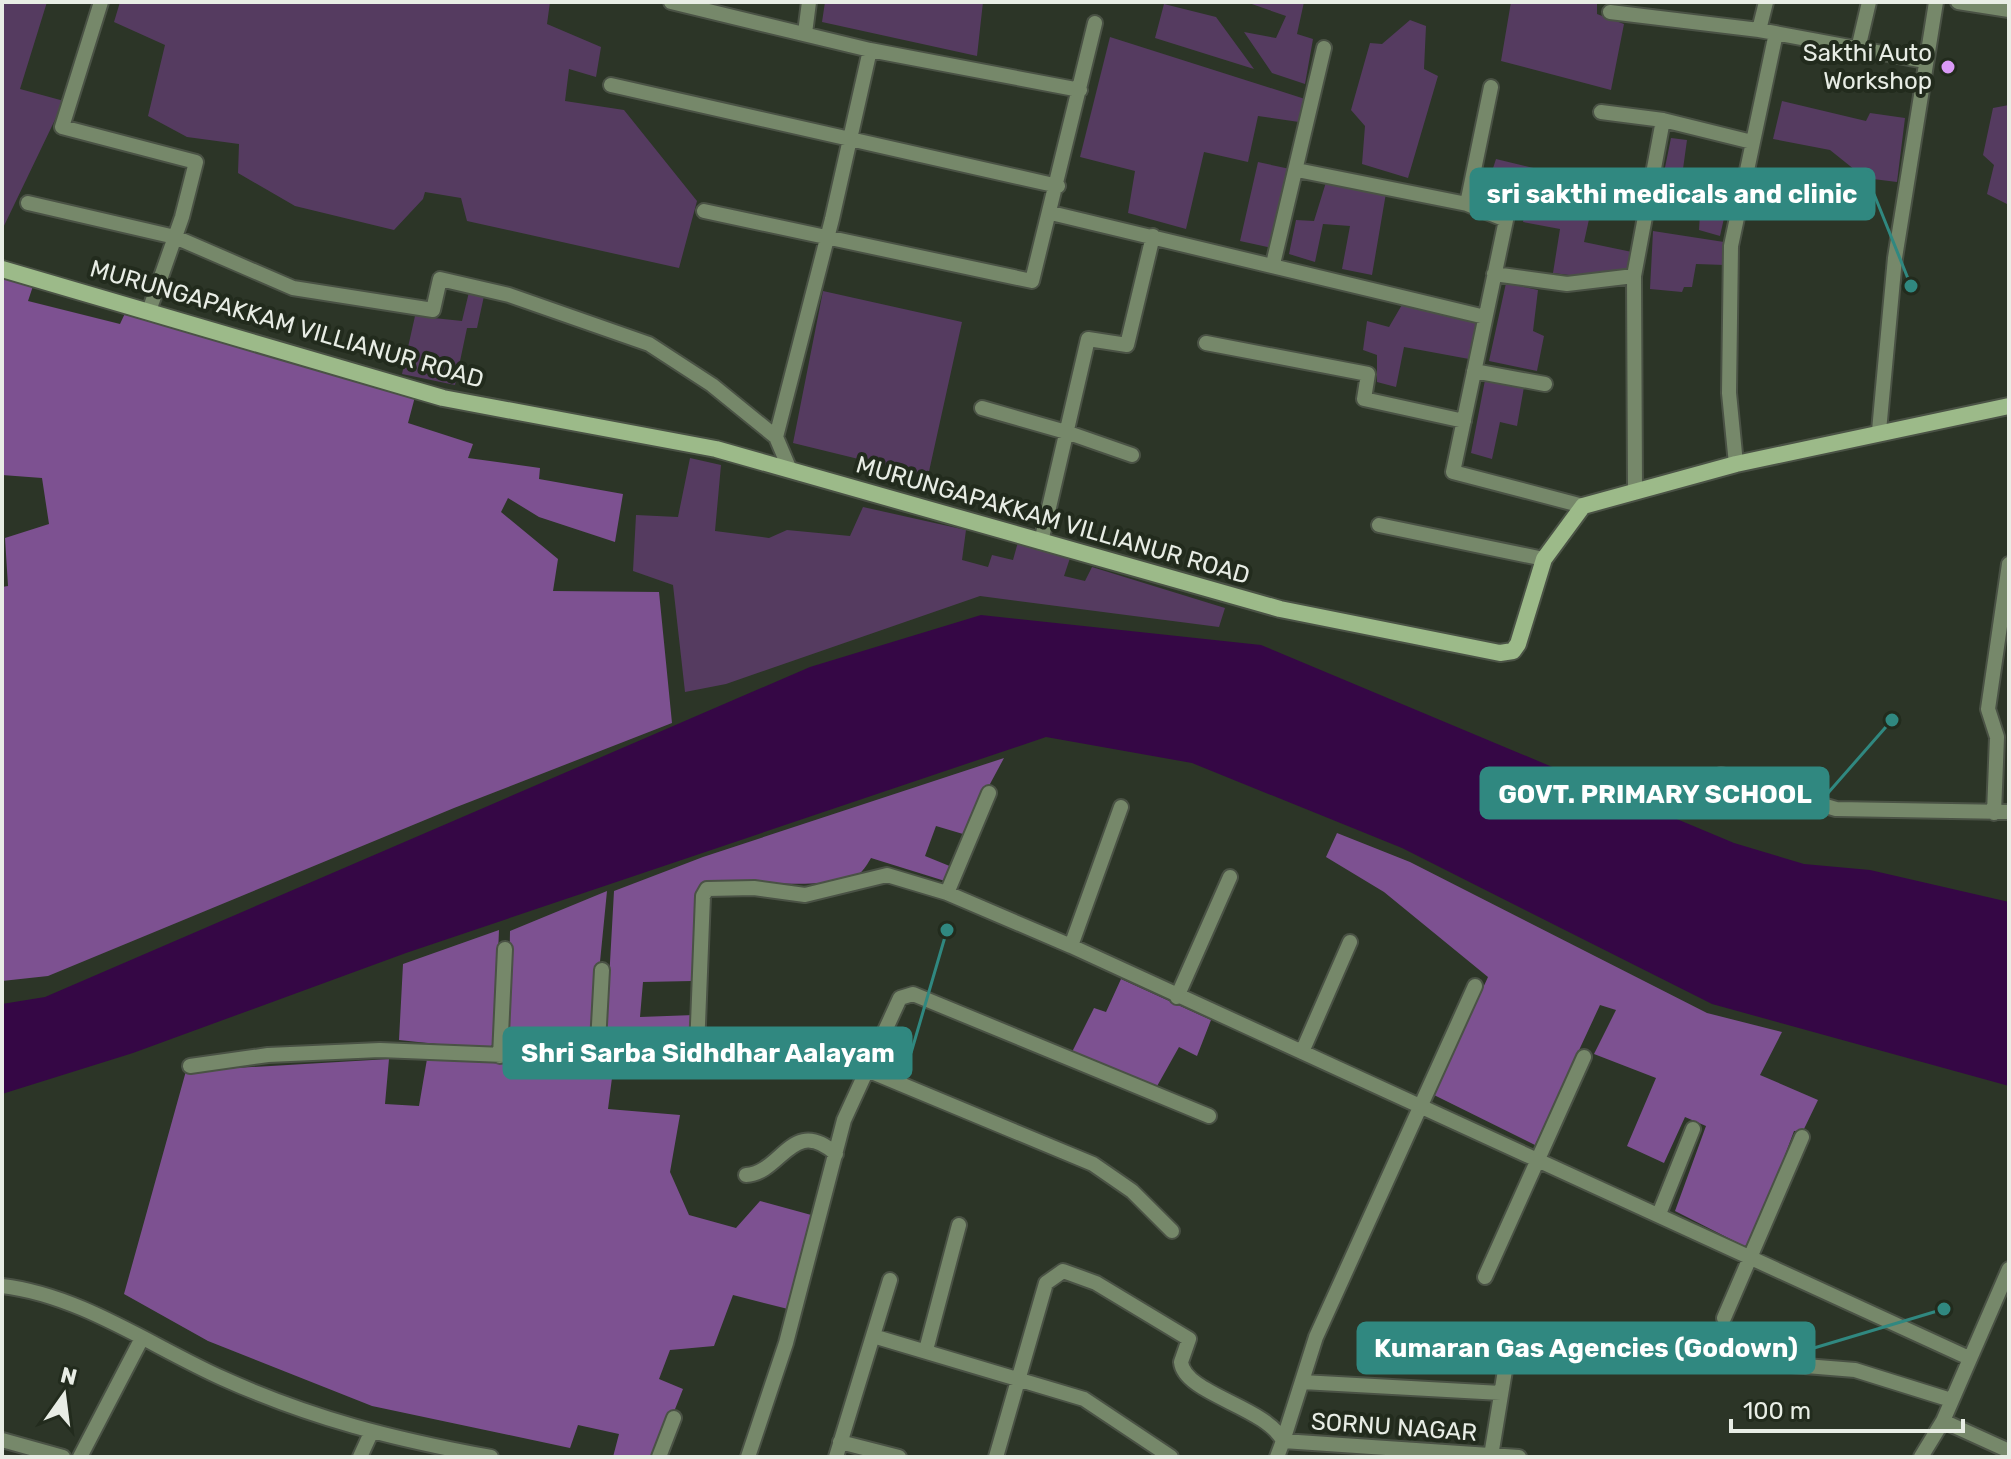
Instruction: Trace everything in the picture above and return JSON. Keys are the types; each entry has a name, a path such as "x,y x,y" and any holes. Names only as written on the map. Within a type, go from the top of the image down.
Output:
{"main road":[{"name":"MURUNGAPAKKAM VILLIANUR ROAD","path":"2,269 443,398 716,449 1280,609 1500,653 1513,651 1518,644 1544,559 1583,506"},
{"path":"1583,506 1736,464 1879,431 2009,406"}],"street":[{"path":"101,2 62,127 196,162 175,237 149,311"},
{"path":"671,2 870,50 1080,90"},
{"path":"805,33 809,2"},
{"path":"1759,30 1766,2"},
{"path":"1858,49 1869,2"},
{"path":"1879,431 1895,258 1936,2"},
{"path":"1958,2 2009,10"},
{"path":"1610,12 1759,30 1925,61"},
{"path":"704,211 1032,281 1058,186 1095,23"},
{"path":"1736,464 1729,393 1731,246 1776,33"},
{"path":"1273,264 1324,48"},
{"path":"776,437 827,239 870,50"},
{"path":"611,85 1058,186"},
{"path":"1467,204 1491,87"},
{"path":"1601,112 1663,120 1752,142"},
{"path":"1635,491 1634,276 1663,120"},
{"path":"1297,170 1467,204 1506,220 1453,472 1583,506"},
{"path":"28,203 175,237 293,288 433,310 440,279 574,315 649,344 712,385 776,437 790,470"},
{"path":"1051,213 1485,317"},
{"path":"1041,542 1088,339 1127,345 1153,236"},
{"path":"1494,274 1567,284 1634,276"},
{"path":"1206,343 1368,374 1364,399 1464,421"},
{"path":"1474,371 1545,384"},
{"path":"982,408 1132,455"},
{"path":"1379,525 1544,559"},
{"path":"1721,775 1836,809 2002,812 2003,737 1988,709 2009,564"},
{"path":"947,893 989,793"},
{"path":"1071,946 1121,807"},
{"path":"190,1066 268,1055 366,1050 683,1062 693,1057 697,1049 703,896 712,886 805,895 887,875 947,893 1071,946 1969,1358"},
{"path":"1177,997 1230,877"},
{"path":"1302,1052 1350,942"},
{"path":"500,1056 505,949"},
{"path":"597,1061 602,970"},
{"path":"1283,1441 1316,1337 1475,986"},
{"path":"748,1457 786,1343 844,1120 893,1006 900,998 913,994 1209,1116"},
{"path":"1485,1277 1584,1057"},
{"path":"867,1070 1093,1164 1132,1191 1172,1231"},
{"path":"1659,1214 1693,1129"},
{"path":"1724,1318 1802,1137"},
{"path":"746,1175 756,1175 778,1154 802,1142 820,1142 836,1154"},
{"path":"926,1350 959,1225"},
{"path":"1921,1457 1943,1421 2009,1269"},
{"path":"996,1457 1046,1283 1063,1271 1096,1283 1189,1339 1181,1362 1182,1371 1271,1424 1283,1441"},
{"path":"836,1457 890,1280"},
{"path":"2,1286 63,1301 141,1340 304,1412 371,1433 491,1457"},
{"path":"873,1336 1084,1399 1171,1457"},
{"path":"80,1457 141,1340"},
{"path":"1491,1456 1509,1349 1525,1342 1855,1370 1951,1400"},
{"path":"1302,1382 1501,1393"},
{"path":"659,1457 674,1418"},
{"path":"1943,1421 2009,1451"},
{"path":"360,1457 371,1433"},
{"path":"2,1440 63,1457"},
{"name":"SORNU NAGAR","path":"1277,1457 1283,1441 1519,1457"},
{"path":"840,1442 899,1457"}],"shaded area":[{"path":"2,2 47,2 20,89 64,101 2,230"},
{"path":"120,2 550,2 547,24 601,47 596,77 569,69 565,101 624,110 697,201 679,268 467,221 461,198 425,192 423,199 394,230 295,206 238,173 239,144 187,137 148,116 165,45 114,22"},
{"path":"825,2 983,2 977,56 822,22"},
{"path":"1246,2 1304,2 1297,34 1313,39 1305,84 1272,73 1244,32 1276,38 1286,16"},
{"path":"1511,2 1597,2 1597,14 1624,24 1611,90 1501,61"},
{"path":"1164,4 1216,17 1254,69 1155,38"},
{"path":"1410,20 1426,26 1424,69 1438,76 1408,178 1362,164 1365,126 1351,110 1370,43 1382,44"},
{"path":"1110,37 1305,99 1299,122 1258,116 1248,162 1204,152 1186,229 1128,213 1135,171 1080,157"},
{"path":"1782,101 1866,121 1870,113 1905,118 1897,182 1865,178 1830,150 1773,139"},
{"path":"2009,105 2009,205 1987,194 1994,165 1983,155 1993,108"},
{"path":"1671,138 1687,140 1683,169 1737,191 1734,204 1727,205 1720,236 1699,230 1701,196 1661,187"},
{"path":"1496,159 1597,183 1584,242 1632,252 1628,272 1577,276 1553,273 1560,229 1523,222 1526,210 1484,196"},
{"path":"1258,162 1290,169 1272,248 1240,241"},
{"path":"1327,179 1386,193 1372,275 1342,269 1350,226 1323,224 1315,262 1289,254 1296,220 1314,221"},
{"path":"1653,231 1724,242 1725,265 1696,264 1692,287 1684,287 1682,292 1650,289"},
{"path":"2,273 34,283 28,301 120,324 127,309 416,393 408,423 473,444 468,458 540,468 539,479 623,494 615,542 539,517 508,498 501,512 558,559 553,591 659,592 672,723 454,808 48,976 2,981 2,587 8,586 5,538 49,524 42,478 2,475"},
{"path":"1506,283 1538,290 1533,331 1544,336 1537,371 1489,361"},
{"path":"823,291 962,322 928,476 793,443"},
{"path":"469,292 484,296 477,328 467,328 455,385 402,374 415,316 462,321"},
{"path":"1403,303 1477,319 1469,359 1404,347 1396,387 1377,382 1377,355 1363,350 1367,321 1389,327"},
{"path":"1485,380 1524,387 1517,426 1500,422 1492,459 1471,453"},
{"path":"690,458 721,465 715,531 769,538 787,530 850,536 863,507 966,530 962,560 988,567 992,555 1013,560 1018,542 1070,558 1064,576 1085,581 1092,567 1225,608 1219,627 980,596 726,684 685,692 673,585 633,571 636,515 678,517"},
{"path":"981,615 1261,645 1734,843 1804,864 1870,870 2009,902 2009,1086 1712,1004 1402,848 1192,763 1046,737 406,953 133,1053 2,1094 2,1004 45,997 810,667"},
{"path":"1004,758 963,834 936,826 925,856 952,867 945,881 871,858 860,873 829,882 707,881 698,888 692,981 643,982 640,1017 694,1015 688,1053 605,1052 614,891 703,857"},
{"path":"1337,833 1410,862 1707,1013 1782,1032 1760,1075 1818,1100 1803,1131 1794,1131 1750,1249 1675,1211 1706,1126 1685,1117 1664,1163 1627,1146 1656,1078 1594,1054 1616,1010 1600,1005 1535,1145 1434,1095 1488,977 1384,892 1326,857"},
{"path":"607,891 591,1053 508,1047 510,931"},
{"path":"499,930 494,1050 399,1040 403,964"},
{"path":"1121,979 1211,1020 1197,1056 1179,1047 1156,1088 1072,1052 1094,1008 1106,1012"},
{"path":"389,1059 385,1104 419,1106 427,1059 613,1070 608,1109 680,1115 670,1172 689,1215 736,1228 760,1201 815,1216 788,1309 733,1295 714,1346 670,1350 659,1379 683,1389 656,1457 613,1457 619,1434 578,1425 570,1448 372,1406 208,1341 124,1294 186,1071"}],"place":[{"name":"Sakthi Auto Workshop","path":"1948,67"},
{"name":"sri sakthi medicals and clinic","path":"1911,286"},
{"name":"GOVT. PRIMARY SCHOOL","path":"1892,720"},
{"name":"Shri Sarba Sidhdhar Aalayam","path":"947,930"},
{"name":"Kumaran Gas Agencies (Godown)","path":"1944,1309"}]}
